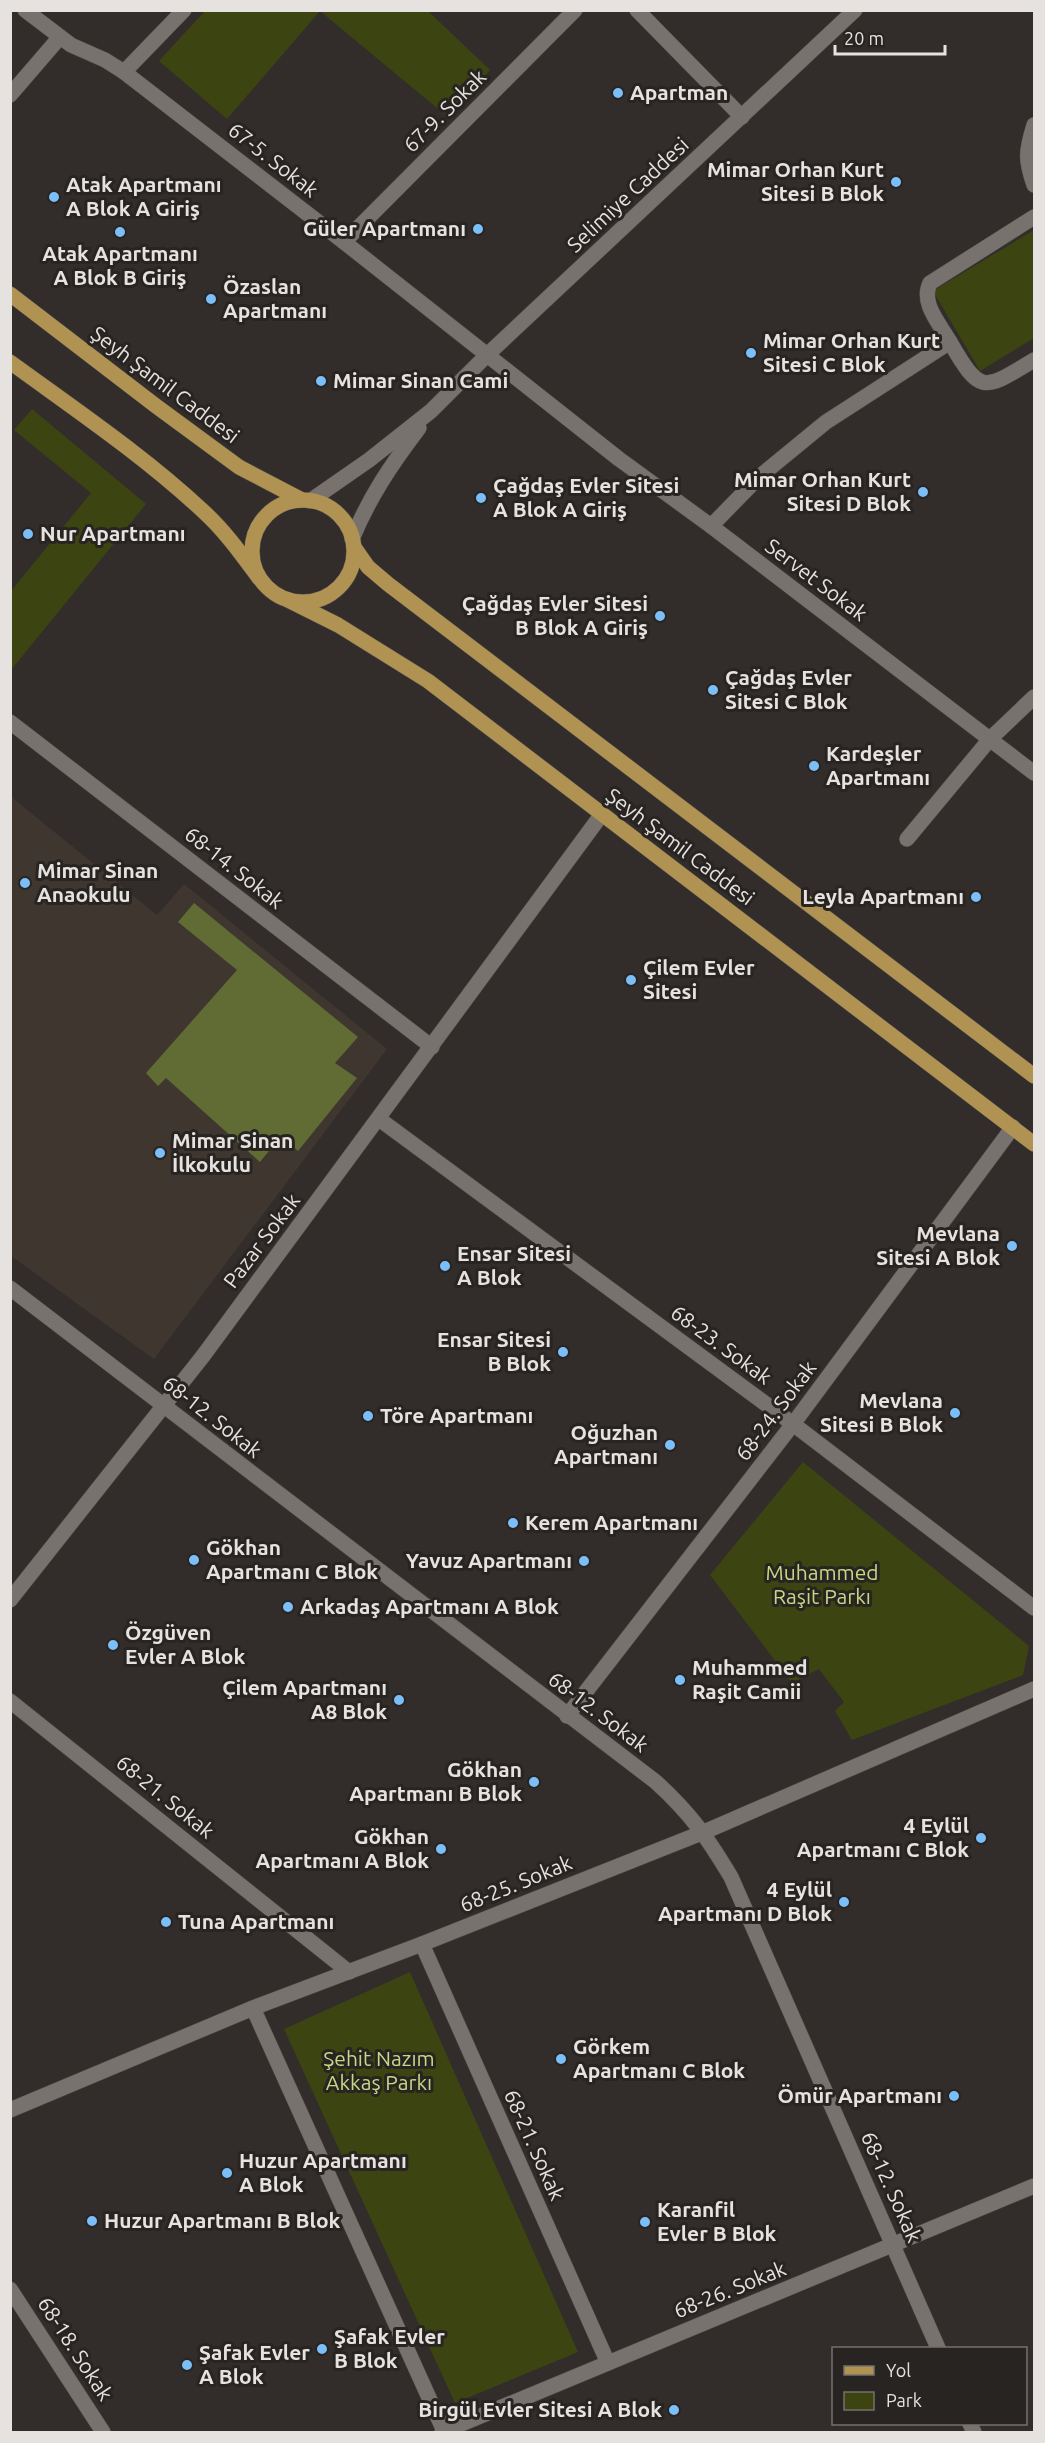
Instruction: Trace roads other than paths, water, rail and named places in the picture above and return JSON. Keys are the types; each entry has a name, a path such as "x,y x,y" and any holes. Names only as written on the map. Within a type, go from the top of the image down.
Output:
{"main road":[{"name":"Şeyh Şamil Caddesi","path":"10,294 156,406 239,466 306,500"},
{"path":"10,362 125,446 203,511 238,549 260,578 272,592 288,600 306,603 325,598 332,593 349,573 353,543 350,530 340,516 326,506 306,500 277,507 258,525 252,561 260,578"},
{"name":"Şeyh Şamil Caddesi","path":"353,543 368,567 388,584 1035,1076"},
{"name":"Şeyh Şamil Caddesi","path":"288,600 338,625 428,681 1035,1144"}],"street":[{"name":"67-5. Sokak","path":"25,10 60,37 124,72 487,355"},
{"path":"124,72 184,10"},
{"name":"67-9. Sokak","path":"344,242 575,10"},
{"path":"637,10 742,117"},
{"name":"Selimiye Caddesi","path":"306,500 369,460 431,411 487,355 855,10"},
{"path":"10,94 60,37"},
{"path":"1035,125 1028,146 1027,165 1035,185"},
{"path":"1035,217 930,283 926,290 928,305 971,376 981,382 990,383 1000,380 1035,360"},
{"path":"711,526 759,477 826,422 951,342"},
{"name":"Servet Sokak","path":"487,355 619,459 1035,772"},
{"name":"Selimiye Caddesi","path":"353,543 366,505 382,477 431,411"},
{"path":"907,839 990,739 1035,697"},
{"name":"68-14. Sokak","path":"10,722 432,1047"},
{"name":"Pazar Sokak","path":"10,1600 164,1407 379,1119 602,814"},
{"name":"68-23. Sokak","path":"379,1119 793,1424 1035,1608"},
{"name":"68-24. Sokak","path":"567,1716 793,1424 1013,1127"},
{"name":"68-12. Sokak","path":"10,1288 656,1782 684,1808 704,1832 731,1877 937,2347"},
{"name":"68-25. Sokak","path":"10,2110 253,2008 422,1944 704,1832 1035,1689"},
{"name":"68-21. Sokak","path":"10,1701 349,1972"},
{"name":"68-21. Sokak","path":"422,1944 608,2363"},
{"path":"253,2008 443,2432"},
{"name":"68-26. Sokak","path":"443,2432 1035,2186"},
{"name":"68-18. Sokak","path":"10,2289 103,2433"}],"place":[{"name":"Apartman","path":"618,93"},
{"name":"Mimar Orhan Kurt Sitesi B Blok","path":"896,182"},
{"name":"Atak Apartmanı A Blok A Giriş","path":"54,197"},
{"name":"Güler Apartmanı","path":"478,229"},
{"name":"Atak Apartmanı A Blok B Giriş","path":"120,232"},
{"name":"Özaslan Apartmanı","path":"211,299"},
{"name":"Mimar Orhan Kurt Sitesi C Blok","path":"751,353"},
{"name":"Mimar Sinan Cami","path":"321,381"},
{"name":"Mimar Orhan Kurt Sitesi D Blok","path":"923,492"},
{"name":"Çağdaş Evler Sitesi A Blok A Giriş","path":"481,498"},
{"name":"Nur Apartmanı","path":"28,534"},
{"name":"Çağdaş Evler Sitesi B Blok A Giriş","path":"660,616"},
{"name":"Çağdaş Evler Sitesi C Blok","path":"713,690"},
{"name":"Kardeşler Apartmanı","path":"814,766"},
{"name":"Mimar Sinan Anaokulu","path":"25,883"},
{"name":"Leyla Apartmanı","path":"976,897"},
{"name":"Çilem Evler Sitesi","path":"631,980"},
{"name":"Mimar Sinan İlkokulu","path":"160,1153"},
{"name":"Mevlana Sitesi A Blok","path":"1012,1246"},
{"name":"Ensar Sitesi A Blok","path":"445,1266"},
{"name":"Ensar Sitesi B Blok","path":"563,1352"},
{"name":"Mevlana Sitesi B Blok","path":"955,1413"},
{"name":"Töre Apartmanı","path":"368,1416"},
{"name":"Oğuzhan Apartmanı","path":"670,1445"},
{"name":"Kerem Apartmanı","path":"513,1523"},
{"name":"Gökhan Apartmanı C Blok","path":"194,1560"},
{"name":"Yavuz Apartmanı","path":"584,1561"},
{"name":"Arkadaş Apartmanı A Blok","path":"288,1607"},
{"name":"Özgüven Evler A Blok","path":"113,1645"},
{"name":"Muhammed Raşit Camii","path":"680,1680"},
{"name":"Çilem Apartmanı A8 Blok","path":"399,1700"},
{"name":"Gökhan Apartmanı B Blok","path":"534,1782"},
{"name":"4 Eylül Apartmanı C Blok","path":"981,1838"},
{"name":"Gökhan Apartmanı A Blok","path":"441,1849"},
{"name":"4 Eylül Apartmanı D Blok","path":"844,1902"},
{"name":"Tuna Apartmanı","path":"166,1922"},
{"name":"Görkem Apartmanı C Blok","path":"561,2059"},
{"name":"Ömür Apartmanı","path":"954,2096"},
{"name":"Huzur Apartmanı A Blok","path":"227,2173"},
{"name":"Huzur Apartmanı B Blok","path":"92,2221"},
{"name":"Karanfil Evler B Blok","path":"645,2222"},
{"name":"Şafak Evler B Blok","path":"322,2349"},
{"name":"Şafak Evler A Blok","path":"187,2365"},
{"name":"Birgül Evler Sitesi A Blok","path":"674,2410"}],"park label":[{"name":"Muhammed Raşit Parkı","path":"822,1585"},
{"name":"Şehit Nazım Akkaş Parkı","path":"379,2071"}]}
